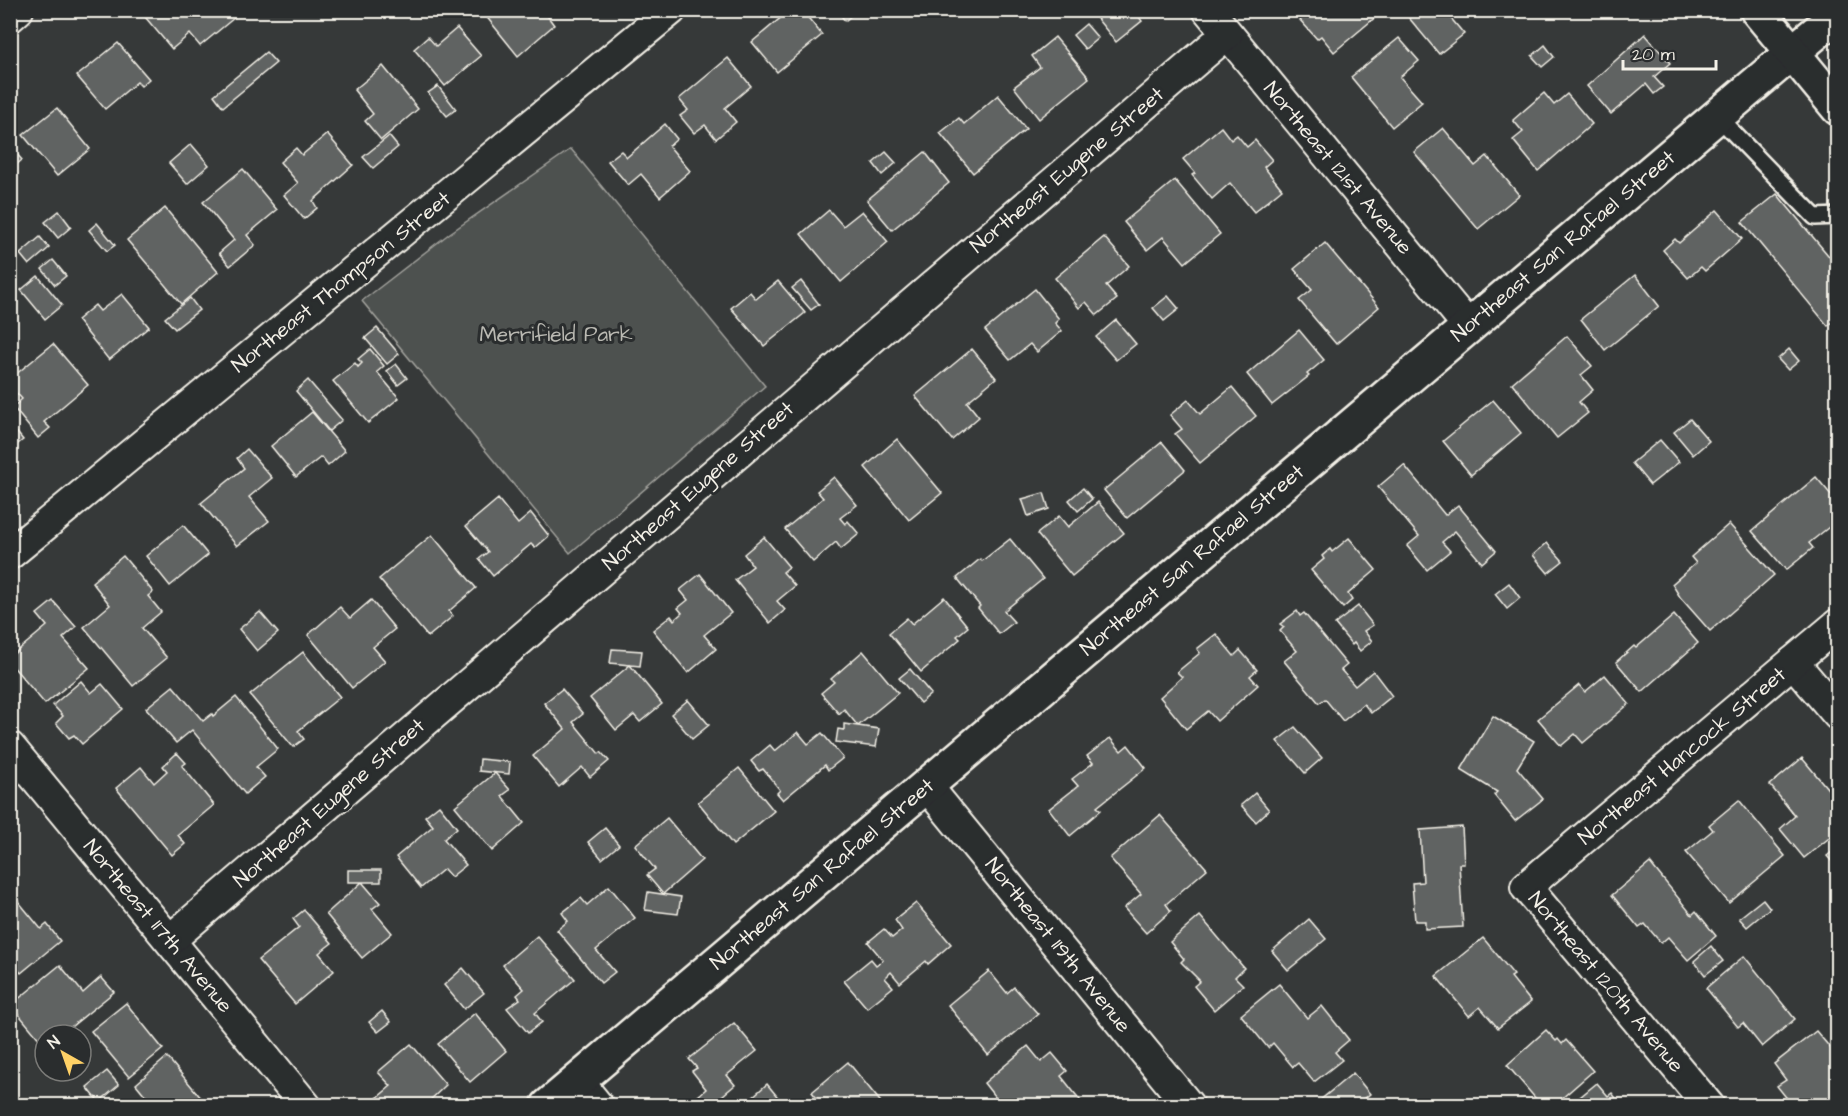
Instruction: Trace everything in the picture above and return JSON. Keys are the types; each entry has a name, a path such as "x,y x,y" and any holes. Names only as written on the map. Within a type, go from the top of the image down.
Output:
{"street":[{"path":"10,17 18,10"},
{"name":"Northeast Thompson Street","path":"10,554 671,10"},
{"name":"Northeast 121st Avenue","path":"1208,10 1468,326"},
{"path":"1757,10 1838,108"},
{"name":"Northeast San Rafael Street","path":"548,1106 1838,14"},
{"name":"Northeast Eugene Street","path":"170,940 1227,34"},
{"name":"Northeast Hancock Street","path":"1526,887 1838,624"},
{"path":"1793,662 1838,715"},
{"name":"Northeast 117th Avenue","path":"10,747 306,1106"},
{"name":"Northeast 119th Avenue","path":"926,785 1189,1106"},
{"name":"Northeast 120th Avenue","path":"1526,887 1709,1106"},
{"path":"578,1080 598,1106"}],"lane":[{"path":"1717,116 1815,217 1838,216"}],"green space":[{"name":"Merrifield Park","path":"571,149 765,386 570,553 362,301 450,233"}],"building":[{"path":"228,10 234,18 200,46 190,34 172,49 140,11"},
{"path":"481,10 543,10 554,25 518,56"},
{"path":"790,10 802,10 822,35 777,72 752,42"},
{"path":"837,10 858,10 845,21"},
{"path":"1090,10 1134,10 1142,21 1116,42"},
{"path":"1300,10 1384,10 1334,52 1321,36 1317,39 1300,20 1305,16"},
{"path":"1418,10 1444,10 1464,34 1439,54 1409,18"},
{"path":"1086,24 1098,38 1085,49 1073,35"},
{"path":"457,28 481,56 445,86 414,49 428,37 436,46"},
{"path":"1645,34 1670,63 1654,77 1663,87 1654,94 1646,84 1611,114 1587,86"},
{"path":"1055,37 1089,78 1039,119 1014,87 1040,67 1032,56"},
{"path":"1399,38 1419,61 1400,77 1422,102 1392,127 1351,77"},
{"path":"118,43 149,79 141,86 137,82 105,109 77,76"},
{"path":"1545,45 1554,57 1542,67 1532,56"},
{"path":"266,52 276,63 223,107 214,95"},
{"path":"728,58 751,86 725,108 736,122 716,139 705,125 694,133 680,116 688,110 679,99"},
{"path":"383,66 418,109 381,140 365,121 373,114 354,90"},
{"path":"438,86 456,109 447,116 428,93"},
{"path":"1544,93 1554,105 1567,94 1592,124 1538,171 1513,140 1523,132 1513,120"},
{"path":"998,95 1026,129 973,173 940,133 959,118 964,124"},
{"path":"57,108 90,149 57,176 23,135"},
{"path":"665,124 677,139 669,146 690,171 660,197 641,174 628,185 608,161 621,151 627,157"},
{"path":"1221,127 1231,140 1237,135 1247,147 1255,140 1272,160 1264,167 1282,189 1254,212 1230,183 1212,199 1192,175 1195,173 1183,159"},
{"path":"1443,128 1475,166 1487,156 1519,195 1478,229 1414,152"},
{"path":"327,134 353,165 313,201 317,208 304,219 284,195 298,183 280,162 296,148 302,155"},
{"path":"389,136 398,147 373,168 363,157"},
{"path":"191,144 209,165 187,184 169,163"},
{"path":"10,146 22,160 10,170"},
{"path":"886,152 896,163 882,175 873,163"},
{"path":"925,152 949,183 892,230 867,200"},
{"path":"243,169 277,210 247,235 255,245 230,266 219,253 234,240 203,202"},
{"path":"1175,180 1220,234 1185,263 1163,237 1147,250 1124,222"},
{"path":"1777,194 1833,261 1838,258 1838,318 1828,326 1742,222"},
{"path":"165,208 218,272 181,304 127,240"},
{"path":"829,210 843,226 862,211 888,242 841,282 801,234"},
{"path":"1717,210 1742,239 1705,271 1701,267 1688,278 1663,250 1675,239 1679,243"},
{"path":"59,211 71,227 58,238 45,222"},
{"path":"97,223 115,245 107,251 89,230"},
{"path":"40,237 49,248 29,265 20,254"},
{"path":"1104,237 1129,266 1106,286 1117,299 1097,315 1086,302 1079,308 1055,278"},
{"path":"1325,243 1379,307 1336,344 1299,300 1312,290 1294,269"},
{"path":"53,260 66,276 55,285 42,269"},
{"path":"1635,275 1659,306 1605,350 1581,319"},
{"path":"38,276 62,305 45,319 21,290"},
{"path":"778,281 805,313 764,346 731,308 750,292 756,299"},
{"path":"801,281 819,304 811,310 792,288"},
{"path":"1035,289 1059,319 1055,323 1062,331 1037,352 1030,344 1010,360 985,330"},
{"path":"122,294 149,327 109,360 77,320 95,305 100,311"},
{"path":"1168,296 1179,309 1164,321 1153,308"},
{"path":"190,298 199,310 175,329 165,318"},
{"path":"1116,320 1136,344 1116,360 1096,337"},
{"path":"377,328 399,354 387,364 365,338"},
{"path":"1299,330 1324,360 1307,374 1309,376 1272,405 1247,374"},
{"path":"1567,336 1592,366 1581,375 1593,390 1579,402 1588,413 1557,438 1512,383"},
{"path":"53,344 88,385 44,422 50,428 38,438 13,407 22,399 10,386 10,379"},
{"path":"370,349 384,366 377,372 399,398 368,423 333,381 355,363 358,367 362,363 358,359"},
{"path":"972,349 996,378 967,402 979,417 952,440 915,396"},
{"path":"1789,349 1799,361 1788,370 1778,359"},
{"path":"396,364 407,378 398,385 387,371"},
{"path":"308,380 342,420 329,431 296,391"},
{"path":"1232,387 1256,416 1200,463 1175,434 1182,429 1170,415 1188,400 1200,414"},
{"path":"1493,400 1521,433 1471,475 1443,441"},
{"path":"312,412 345,451 328,466 321,457 296,477 271,446"},
{"path":"1690,419 1709,441 1693,455 1674,432"},
{"path":"10,424 23,440 10,450"},
{"path":"897,439 942,493 909,520 865,467"},
{"path":"1660,440 1679,462 1650,485 1632,463"},
{"path":"1162,442 1185,470 1127,518 1104,490"},
{"path":"247,449 272,478 249,497 269,521 237,546 201,503 244,468 237,458"},
{"path":"1404,465 1445,515 1458,505 1496,551 1482,563 1455,531 1442,542 1450,551 1427,570 1407,546 1419,536 1378,487"},
{"path":"834,477 857,505 840,518 845,524 848,521 859,534 841,549 836,542 813,562 785,529 823,498 817,491"},
{"path":"1816,477 1838,503 1838,520 1809,543 1813,548 1786,570 1752,531"},
{"path":"1083,488 1092,499 1078,511 1069,500"},
{"path":"1044,493 1049,509 1028,516 1022,499"},
{"path":"498,499 518,524 531,513 549,536 535,548 531,544 493,576 479,559 488,552 466,526"},
{"path":"1098,502 1124,533 1072,576 1037,534 1059,516 1068,527"},
{"path":"1729,524 1774,575 1710,631 1680,597 1672,584 1696,563 1691,557"},
{"path":"183,525 208,555 170,586 146,556"},
{"path":"432,535 476,588 449,611 453,616 428,637 379,579"},
{"path":"764,537 789,567 783,572 795,586 777,601 785,610 770,623 735,580 753,566 744,554"},
{"path":"1349,538 1376,570 1348,594 1352,600 1343,608 1311,570 1324,559 1322,556 1330,549 1332,552"},
{"path":"1010,539 1043,579 1004,611 1014,622 999,634 957,578"},
{"path":"1547,543 1563,561 1548,573 1533,555"},
{"path":"123,556 153,592 148,596 161,612 142,628 167,658 133,686 84,627 110,605 92,582"},
{"path":"700,574 731,613 704,635 716,649 688,673 653,630 671,616 674,620 682,613 678,608 688,600 680,590"},
{"path":"1509,583 1520,598 1507,609 1495,594"},
{"path":"944,597 968,627 957,636 960,639 921,672 889,633 907,618 912,624"},
{"path":"371,600 395,629 373,647 385,661 352,688 308,635 340,607 350,618"},
{"path":"53,601 76,627 63,638 89,668 45,704 10,663 10,657 47,626 37,614"},
{"path":"1358,606 1373,625 1364,631 1372,641 1360,651 1335,624"},
{"path":"1297,611 1300,616 1304,613 1347,665 1341,670 1355,686 1373,671 1392,696 1371,713 1364,704 1343,721 1325,699 1319,703 1284,661 1297,651 1280,631 1284,627 1280,624"},
{"path":"260,612 278,633 257,651 239,629"},
{"path":"1674,615 1698,643 1642,692 1616,662"},
{"path":"1216,634 1234,656 1240,650 1257,670 1250,676 1258,685 1217,721 1208,711 1186,729 1160,697 1182,677 1177,672 1200,653 1197,649"},
{"path":"612,649 642,651 640,666 610,663"},
{"path":"863,651 898,693 858,726 844,709 839,714 821,693 834,682 831,679"},
{"path":"303,652 340,697 298,731 304,739 293,747 250,695"},
{"path":"630,665 662,704 640,722 634,715 616,730 590,698"},
{"path":"910,669 931,694 920,703 899,678"},
{"path":"1605,675 1629,704 1583,743 1575,734 1561,746 1538,719 1579,685 1585,692"},
{"path":"81,681 91,693 102,684 123,709 82,744 74,735 69,738 56,723 63,716 53,705"},
{"path":"173,686 203,721 212,714 213,716 236,697 278,749 256,767 265,777 245,794 192,730 176,743 146,708"},
{"path":"562,689 583,714 573,722 599,754 601,752 609,761 590,777 582,767 559,787 533,756 565,729 544,703"},
{"path":"688,700 709,725 692,739 671,714"},
{"path":"1493,716 1534,741 1517,768 1543,799 1515,821 1494,795 1497,792 1461,770"},
{"path":"844,724 879,729 876,747 836,742 838,729 844,730"},
{"path":"1295,727 1322,758 1305,773 1277,741"},
{"path":"798,732 808,744 822,733 843,758 828,770 825,765 783,800 777,793 780,790 763,769 759,771 751,761 770,745 775,751"},
{"path":"1110,738 1121,751 1128,745 1146,768 1097,807 1101,810 1070,836 1049,809 1078,786 1072,779 1093,763 1087,756"},
{"path":"177,753 186,763 182,766 214,805 178,835 185,844 172,855 116,788 141,767 154,783 167,771 163,766"},
{"path":"1802,758 1832,794 1829,795 1838,806 1838,831 1804,858 1780,829 1795,816 1770,785"},
{"path":"480,759 510,762 509,774 479,771"},
{"path":"739,768 774,811 733,845 698,802"},
{"path":"495,773 510,790 502,796 524,823 492,851 455,806"},
{"path":"1255,793 1269,810 1256,822 1241,805"},
{"path":"1739,800 1785,856 1729,903 1686,852 1713,830 1709,825"},
{"path":"439,805 457,828 444,839 466,865 451,877 444,869 421,888 396,857 433,826 425,816"},
{"path":"1160,815 1207,869 1166,904 1171,911 1146,933 1124,908 1141,894 1110,858"},
{"path":"667,818 702,860 663,894 647,875 655,869 635,845"},
{"path":"1462,827 1464,864 1459,864 1463,927 1425,929 1425,921 1415,921 1412,883 1423,882 1420,830"},
{"path":"605,828 619,845 602,859 588,842"},
{"path":"1838,847 1838,868 1827,856"},
{"path":"1650,863 1692,915 1696,911 1716,936 1688,960 1668,937 1661,943 1645,924 1639,928 1612,895"},
{"path":"348,870 381,870 381,882 348,882"},
{"path":"362,882 380,903 372,909 392,933 362,958 326,914"},
{"path":"609,886 635,918 596,950 615,972 601,983 557,930 568,921 562,913 581,898 587,905"},
{"path":"648,892 681,897 678,914 645,910"},
{"path":"1763,899 1770,908 1747,927 1739,918"},
{"path":"18,901 41,929 47,924 60,941 21,973 10,961 10,907"},
{"path":"916,903 951,944 928,964 926,961 900,983 891,972 885,978 893,987 867,1008 844,981 871,959 876,965 883,960 868,942 884,929 892,938 902,930 895,920"},
{"path":"304,910 332,943 319,953 334,971 295,1004 258,960 299,927 293,919"},
{"path":"1200,916 1244,968 1235,977 1243,985 1214,1010 1194,986 1200,981 1181,962 1184,959 1170,942"},
{"path":"1309,919 1326,939 1288,970 1272,951"},
{"path":"537,936 575,979 535,1013 542,1022 528,1033 507,1008 520,999 517,995 524,989 503,965"},
{"path":"1483,938 1514,975 1511,977 1531,1002 1498,1028 1480,1007 1469,1016 1436,976"},
{"path":"1711,946 1723,961 1705,975 1694,961"},
{"path":"1744,956 1795,1019 1762,1047 1743,1023 1738,1027 1706,988"},
{"path":"60,965 83,993 101,977 114,992 76,1023 33,1023 33,1032 11,1005"},
{"path":"463,968 484,993 464,1009 444,985"},
{"path":"989,971 1007,993 1014,987 1038,1014 988,1055 948,1005"},
{"path":"1279,984 1307,1018 1322,1006 1349,1040 1335,1052 1342,1060 1314,1082 1298,1063 1293,1067 1273,1043 1268,1048 1241,1015"},
{"path":"126,1003 163,1049 129,1077 93,1033 93,1029"},
{"path":"382,1011 391,1022 378,1032 369,1022"},
{"path":"475,1013 506,1051 470,1082 438,1044"},
{"path":"734,1023 757,1051 727,1075 735,1085 710,1106 706,1106 698,1096 706,1089 692,1071 697,1068 689,1059"},
{"path":"1546,1030 1562,1044 1566,1040 1593,1071 1553,1106 1542,1106 1507,1065"},
{"path":"1816,1031 1838,1057 1838,1106 1793,1106 1777,1086 1786,1080 1774,1064"},
{"path":"411,1044 446,1085 424,1106 371,1106 370,1104 391,1086 378,1072"},
{"path":"1028,1046 1041,1062 1052,1053 1067,1071 1061,1076 1084,1105 1002,1106 984,1083"},
{"path":"167,1057 202,1099 193,1106 154,1106 136,1084"},
{"path":"848,1062 884,1106 823,1106 812,1092"},
{"path":"107,1071 119,1085 99,1102 87,1087"},
{"path":"1353,1073 1370,1094 1364,1099 1370,1106 1313,1106"},
{"path":"1597,1083 1608,1096 1612,1093 1622,1106 1569,1106"},
{"path":"767,1084 785,1106 742,1106"}]}
